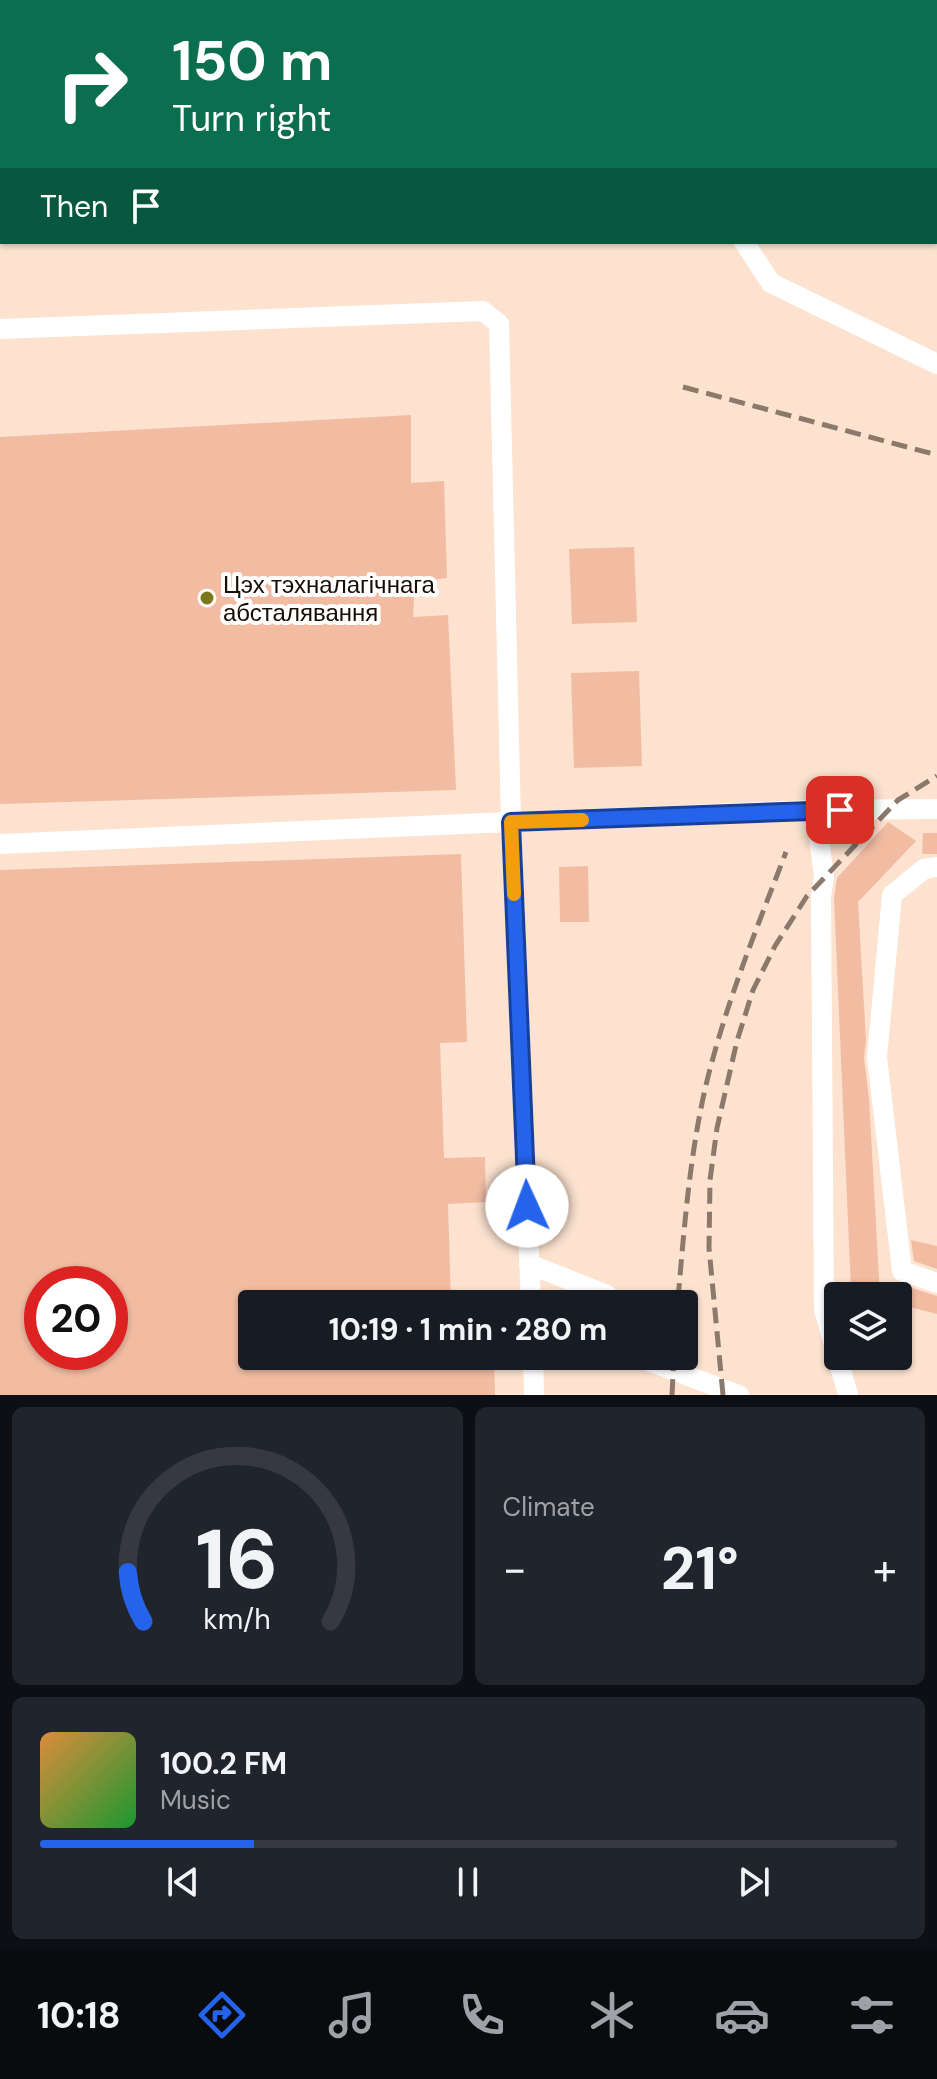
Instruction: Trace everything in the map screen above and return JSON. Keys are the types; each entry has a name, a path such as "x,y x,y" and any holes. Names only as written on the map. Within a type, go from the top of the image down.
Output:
{"lane":[{"path":"745,244 771,283 937,364"},
{"path":"0,329 483,311 499,324 511,822 530,1290"},
{"path":"0,844 815,810 937,809"},
{"path":"815,810 824,876 821,912 824,1309 848,1395"},
{"path":"937,867 924,869 892,895 877,1057 902,1271 937,1283"},
{"path":"529,1264 594,1290"},
{"path":"533,1370 534,1395"},
{"path":"672,1370 739,1395"}],"building":[{"name":"Цэх тэхналагічнага абсталявання","path":"411,415 411,483 444,481 447,578 415,582 413,617 448,615 456,790 0,804 0,437"},
{"path":"634,547 637,622 572,624 569,549"},
{"path":"639,671 642,766 574,768 571,673"},
{"path":"888,822 916,841 858,902 866,1040 864,1058 879,1282 851,1282 834,898 837,878"},
{"path":"923,833 937,833 937,854 922,854"},
{"path":"461,854 467,1042 440,1043 444,1158 485,1157 486,1202 448,1204 451,1290 238,1290 238,1370 494,1370 495,1395 0,1395 0,870"},
{"path":"588,866 589,922 560,922 559,867"},
{"path":"911,1240 937,1246 937,1269 914,1261"},
{"path":"912,1288 937,1296 937,1314 912,1308"}],"railway":[{"path":"683,387 937,455"},
{"path":"723,1395 709,1248 710,1180 717,1128 737,1041 753,990 775,946 807,896 898,800 937,776"},
{"path":"679,1290 690,1178 705,1087 738,980 786,852"},
{"path":"672,1395 673,1370"}],"slow traffic":[{"path":"514,894 511,822 582,820"}],"place":[{"name":"Цэх тэхналагічнага абсталявання","path":"207,598"}],"route":[{"path":"527,1206 511,822 840,810"}]}
